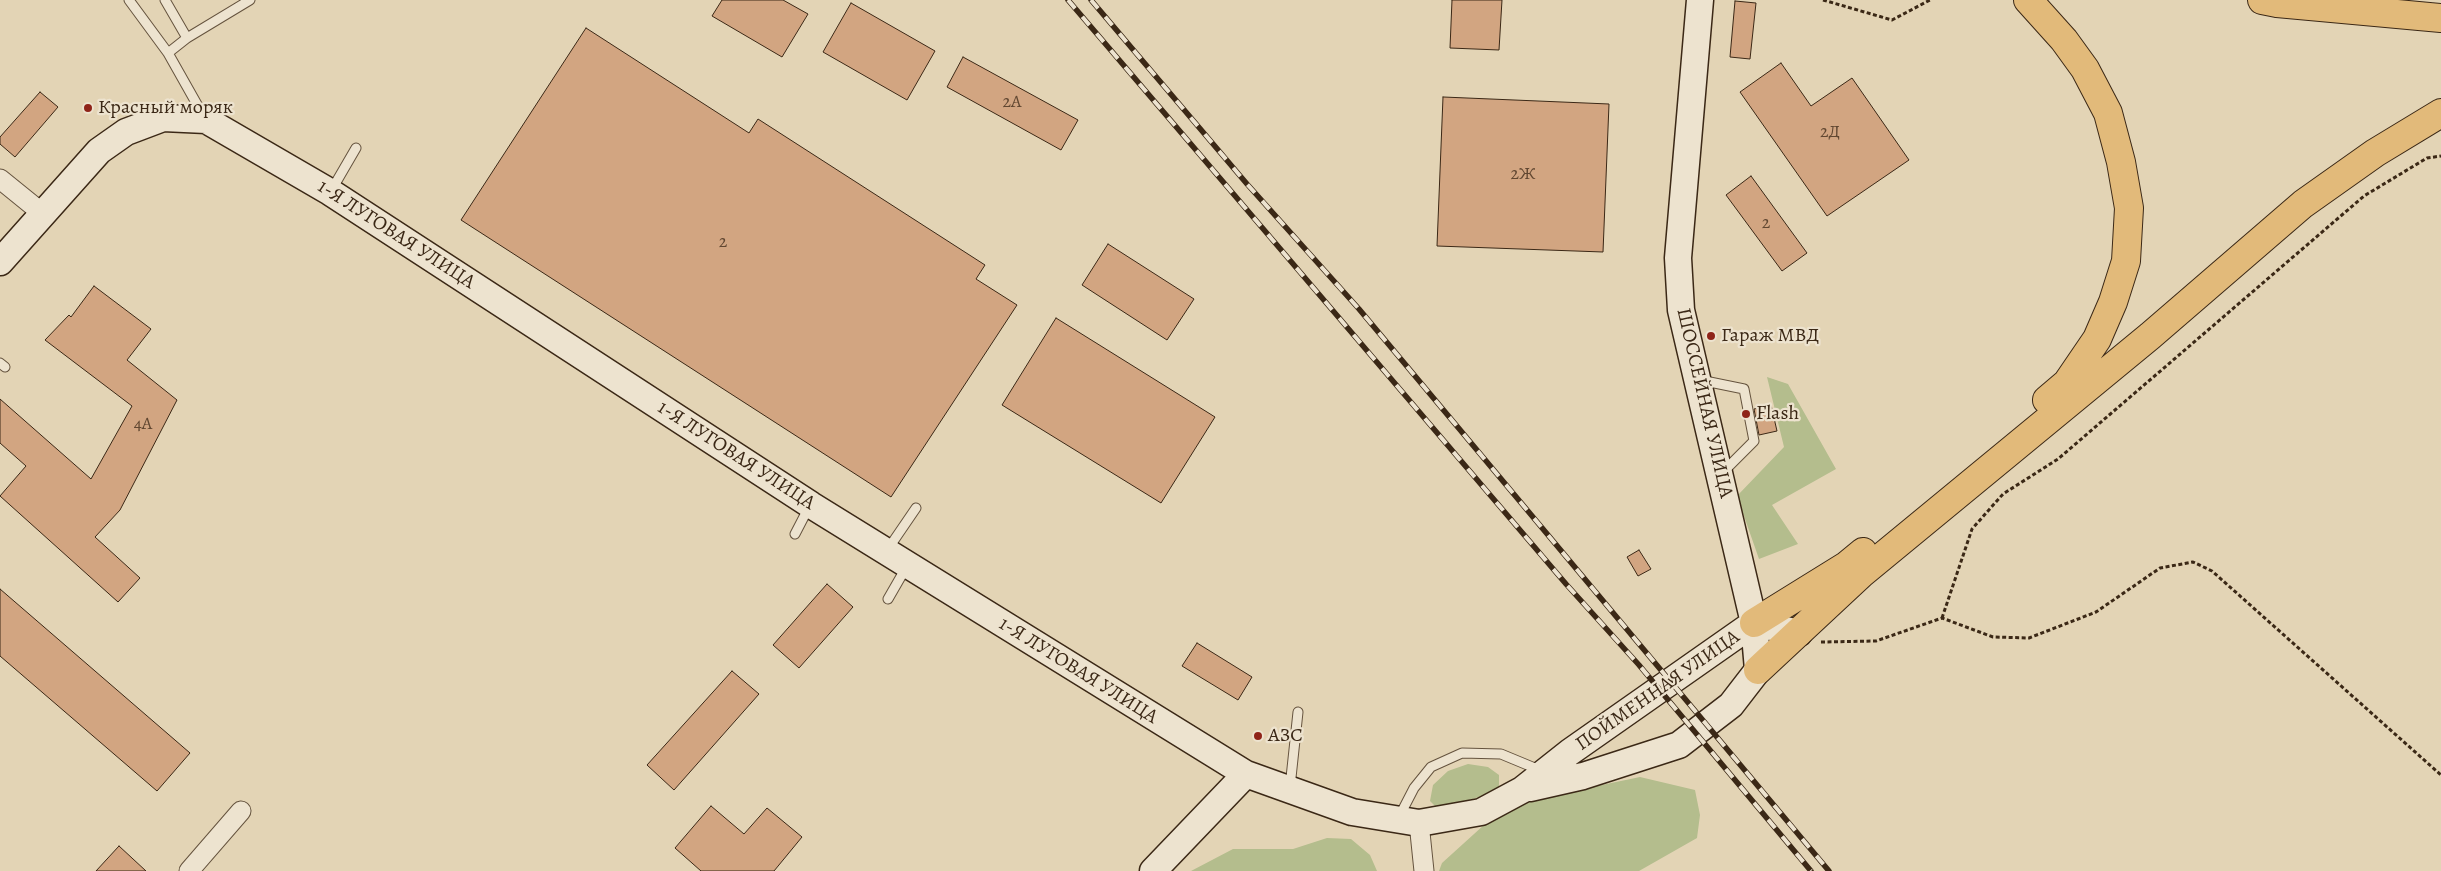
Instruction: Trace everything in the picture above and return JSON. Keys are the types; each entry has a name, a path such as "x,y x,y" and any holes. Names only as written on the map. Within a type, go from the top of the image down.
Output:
{"main road":[{"name":"ШОССЕЙНАЯ УЛИЦА","path":"1700,0 1678,258 1681,310 1754,623"},
{"path":"1754,623 1846,566 2067,383 2097,339 2114,302 2126,261 2129,208 2121,162 2108,113 2080,62 2058,33 2028,0"},
{"path":"2262,0 2278,4 2441,18"},
{"path":"1758,670 1861,574 2150,336 2303,204 2375,153 2441,113"},
{"name":"1-Я ЛУГОВАЯ УЛИЦА","path":"0,262 99,151 126,132 164,118 206,120 330,192 811,505 1246,774 1352,812 1409,821 1481,812 1522,790"},
{"path":"1754,623 1793,638"},
{"name":"ПОЙМЕННАЯ УЛИЦА","path":"1522,790 1583,776 1679,745 1731,705 1758,670 1754,623"},
{"name":"ПОЙМЕННАЯ УЛИЦА","path":"1522,790 1754,623"},
{"path":"1153,871 1246,774"}],"street":[{"path":"0,179 42,213"},
{"path":"188,871 241,811"},
{"path":"1409,821 1424,871"}],"lane":[{"path":"129,0 168,53 206,120"},
{"path":"165,0 187,38"},
{"path":"168,53 187,38 250,0"},
{"path":"330,192 356,148"},
{"path":"1696,380 1744,389 1754,441 1719,476"},
{"path":"795,534 811,505"},
{"path":"888,599 897,559 916,508"},
{"path":"1290,789 1298,712"},
{"path":"1409,821 1414,788 1431,767 1462,753 1501,754 1545,772"}],"path":[{"path":"1823,0 1892,20 1930,0"},
{"path":"1942,618 1972,529 2003,494 2058,459 2364,196 2427,158 2441,156"},
{"path":"1793,638 1876,641 1942,618 1993,637 2029,638 2096,612 2160,568 2193,562 2212,571 2441,775"}],"green space":[{"path":"1767,377 1788,384 1836,469 1772,505 1798,544 1759,559 1737,496 1784,447"},
{"path":"1468,764 1488,767 1499,775 1499,787 1489,794 1438,809 1430,801 1433,785 1448,771"},
{"path":"1640,777 1695,790 1700,815 1697,838 1639,871 1439,871 1442,863 1506,805"},
{"path":"1327,838 1351,839 1370,855 1377,871 1191,871 1233,849 1293,849"}],"building":[{"path":"722,0 783,0 808,14 782,57 712,16"},
{"path":"1452,0 1502,0 1499,50 1450,48"},
{"path":"1735,1 1756,3 1750,59 1730,57"},
{"path":"851,3 935,51 907,100 823,52"},
{"path":"586,28 749,133 758,119 985,265 976,279 1017,305 891,497 461,220"},
{"path":"963,57 1078,120 1061,150 947,87"},
{"path":"1781,63 1811,106 1852,78 1909,160 1827,216 1740,92"},
{"path":"40,92 58,107 15,157 0,144 0,137"},
{"path":"1443,97 1609,104 1603,252 1437,246"},
{"path":"1751,176 1807,253 1782,271 1726,195"},
{"path":"1108,244 1194,299 1167,340 1082,285"},
{"path":"94,286 151,329 127,360 177,400 120,510 95,537 140,578 118,602 0,496 26,466 0,443 0,399 91,479 132,406 45,340 69,315 71,317"},
{"path":"1056,318 1215,417 1161,503 1002,405"},
{"path":"1771,405 1777,431 1759,435 1754,409"},
{"path":"1639,550 1651,569 1638,576 1627,557"},
{"path":"827,584 853,607 799,668 773,645"},
{"path":"0,589 190,753 157,791 0,656"},
{"path":"1197,643 1252,677 1238,700 1182,666"},
{"path":"732,671 759,694 674,790 647,765"},
{"path":"711,806 744,834 767,808 802,837 774,871 701,871 675,848"},
{"path":"119,846 146,871 96,871"}],"railway":[{"path":"1068,0 1566,584 1639,665 1811,871"},
{"path":"1091,0 1247,184 1359,309 1829,871"}],"place":[{"name":"Красный моряк","path":"88,108"},
{"name":"Гараж МВД","path":"1711,336"},
{"name":"Flash","path":"1746,414"},
{"name":"АЗС","path":"1258,736"}]}
